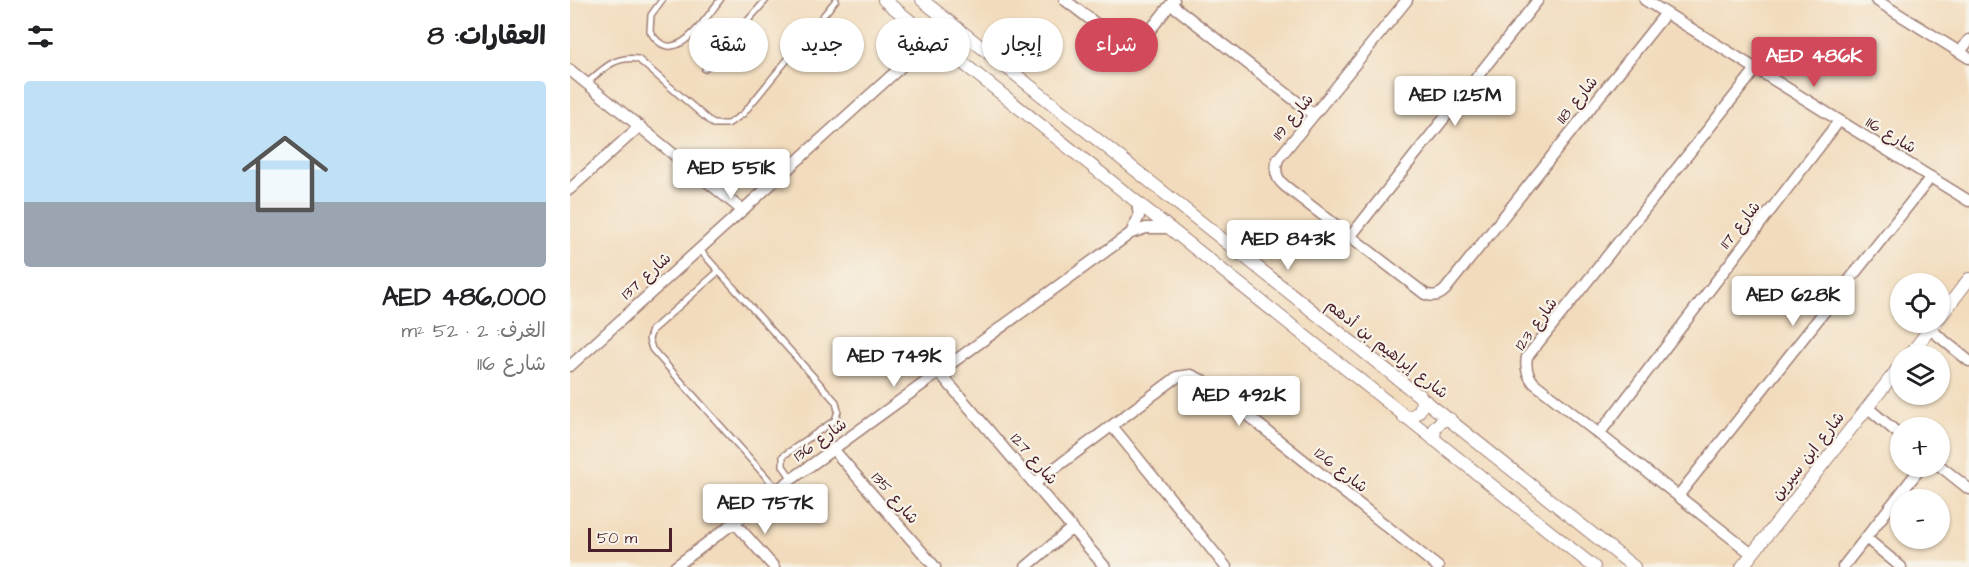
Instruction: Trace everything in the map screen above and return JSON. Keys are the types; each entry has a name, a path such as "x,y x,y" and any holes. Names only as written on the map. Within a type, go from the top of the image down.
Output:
{"street":[{"path":"884,0 906,18"},
{"name":"شارع إبراهيم بن أدهم","path":"922,0 1634,567"},
{"path":"1065,0 1121,43 1130,45 1143,39 1172,2 1314,115"},
{"name":"شارع 119","path":"1407,0 1278,159 1277,176 1285,186 1425,294 1435,296 1445,290"},
{"path":"1350,237 1538,0"},
{"name":"شارع 116","path":"1645,0 1969,201"},
{"path":"1876,0 1964,55 1969,40"},
{"name":"شارع 118","path":"1445,290 1666,13"},
{"path":"570,69 742,210"},
{"path":"970,69 1594,567"},
{"name":"شارع 123","path":"1752,554 1534,383 1527,371 1527,357 1756,69"},
{"name":"شارع 137","path":"570,366 895,72"},
{"name":"شارع 117","path":"1599,434 1839,121"},
{"path":"570,189 640,126"},
{"path":"1678,496 1931,177"},
{"path":"1131,233 1139,216 1137,203"},
{"name":"شارع 136","path":"675,567 777,489 1131,233 1146,228 1168,228"},
{"path":"1950,303 1969,279"},
{"path":"1917,345 1927,333"},
{"path":"1939,333 1969,361"},
{"name":"شارع 127","path":"939,372 1104,567"},
{"name":"شارع 126","path":"1035,483 1177,377 1184,375 1198,377 1433,565"},
{"name":"شارع ابن سيرين","path":"1742,567 1890,379"},
{"path":"1404,417 1415,415 1420,410 1422,402 1420,395"},
{"path":"1868,408 1890,427"},
{"path":"1434,440 1435,427 1442,421 1450,419"},
{"path":"1112,426 1226,567"},
{"name":"شارع 135","path":"833,449 935,567"},
{"path":"1950,474 1969,489"},
{"path":"1844,567 1913,477"},
{"path":"734,522 774,567"},
{"path":"1026,567 1072,528"},
{"path":"1866,538 1902,567"}],"lane":[{"path":"663,0 651,15 651,31 660,43 675,46 689,38 720,0"},
{"path":"750,18 766,0"},
{"path":"587,83 611,62 624,58 638,59 713,124 728,124 743,114 836,0"},
{"path":"699,249 838,406 835,420 783,456 783,466 792,479"},
{"path":"719,271 652,330 650,344 777,489"}]}
